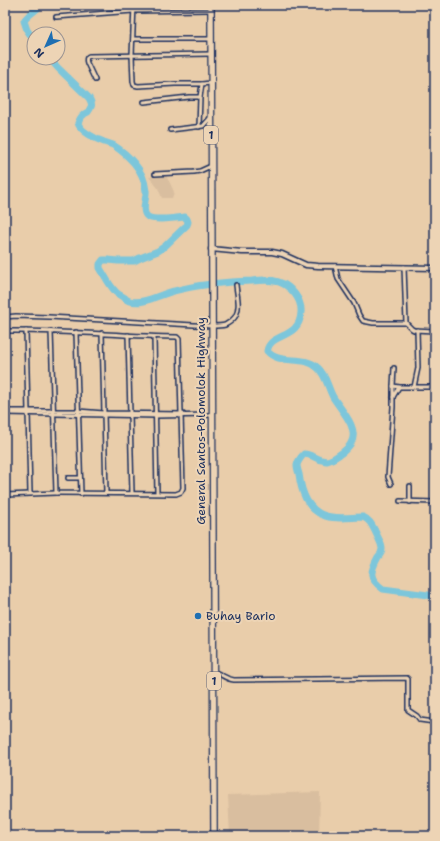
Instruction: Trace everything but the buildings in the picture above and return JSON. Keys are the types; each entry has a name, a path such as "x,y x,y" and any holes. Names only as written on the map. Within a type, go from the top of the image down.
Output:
{"highway":[{"name":"General Santos-Polomolok Highway","path":"211,8 210,83 214,836"}],"street":[{"path":"134,5 132,55 134,85 210,83"},
{"path":"56,17 133,11 211,8"},
{"path":"133,40 211,39"},
{"path":"96,80 87,63 86,60 88,57 210,54"},
{"path":"199,127 202,84"},
{"path":"144,102 200,97"},
{"path":"170,130 203,126 211,117"},
{"path":"155,174 194,172 211,166"},
{"path":"211,249 242,252 272,252 282,254 306,265 435,268"},
{"path":"335,266 338,279 354,303 363,321 373,323 406,323"},
{"path":"404,267 406,323 412,329 435,331"},
{"path":"5,318 16,316 49,317 223,326 229,323 236,315 238,310 236,285"},
{"path":"26,330 30,493"},
{"path":"5,331 26,330 177,337 179,339 183,488 183,490 179,493 30,493 5,495"},
{"path":"414,387 418,368 417,330"},
{"path":"51,331 56,493"},
{"path":"76,332 81,494"},
{"path":"102,333 106,493"},
{"path":"128,335 132,493"},
{"path":"154,337 157,493"},
{"path":"391,484 388,477 394,368"},
{"path":"393,386 435,387"},
{"path":"393,397 399,387"},
{"path":"5,412 212,415"},
{"path":"68,478 80,478"},
{"path":"410,486 410,502"},
{"path":"400,501 435,502"},
{"path":"214,672 227,679 234,680 407,678 408,710 420,720 434,722"}],"shaded area":[{"path":"166,176 174,192 172,198 162,198 158,188 149,177"},
{"path":"320,792 319,836 230,836 228,795"}],"waterway":[{"path":"26,27 24,21 41,5"},
{"path":"56,66 90,100 91,107 80,119 78,123 79,126 93,137 119,149 139,169 145,187 146,194 144,212 146,215 156,219 185,217 188,222 187,225 158,251 134,261 103,260 100,264 100,268 111,286 119,295 135,302 141,302 169,292 183,289 232,282 272,280 288,287 295,294 300,303 301,312 299,321 291,332 273,341 269,345 267,351 278,358 299,360 312,364 318,368 325,378 333,397 348,419 353,431 353,437 350,445 333,459 324,461 304,454 297,464 303,492 309,504 317,512 327,517 363,517 369,521 382,549 372,571 373,578 378,585 383,589 428,595 435,598"}],"place":[{"name":"Buhay Bario","path":"198,616"}]}
